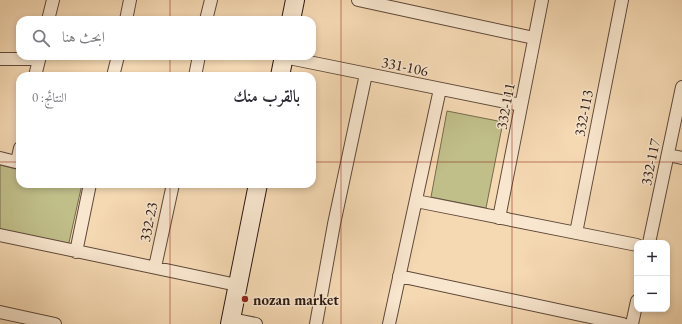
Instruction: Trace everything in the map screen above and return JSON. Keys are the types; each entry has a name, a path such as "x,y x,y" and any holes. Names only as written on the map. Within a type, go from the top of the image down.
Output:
{"street":[{"path":"49,16 52,0"},
{"path":"127,16 130,0"},
{"path":"207,16 211,0"},
{"path":"292,16 295,0"},
{"path":"358,0 534,38"},
{"name":"332-111","path":"499,218 542,0"},
{"name":"332-113","path":"576,233 622,0"},
{"path":"0,59 16,59"},
{"path":"36,72 39,60"},
{"path":"114,72 117,60"},
{"path":"196,72 198,60"},
{"path":"281,72 283,60"},
{"name":"331-106","path":"298,60 521,106"},
{"path":"316,324 334,224 366,74"},
{"name":"332-117","path":"650,240 682,87"},
{"path":"389,324 440,89"},
{"path":"668,155 682,158"},
{"path":"0,158 16,162"},
{"path":"76,252 89,188"},
{"name":"332-23","path":"155,267 172,188"},
{"path":"256,324 231,322 237,285 257,188"},
{"path":"416,201 634,244"},
{"path":"0,235 237,285"},
{"path":"399,276 623,324"},
{"path":"0,312 55,324"},
{"path":"632,324 635,312"}],"shaded area":[{"path":"447,111 503,122 486,208 431,197"},
{"path":"0,165 16,169 16,188 81,188 68,247 0,232"}],"place":[{"name":"nozan market","path":"245,299"}]}
